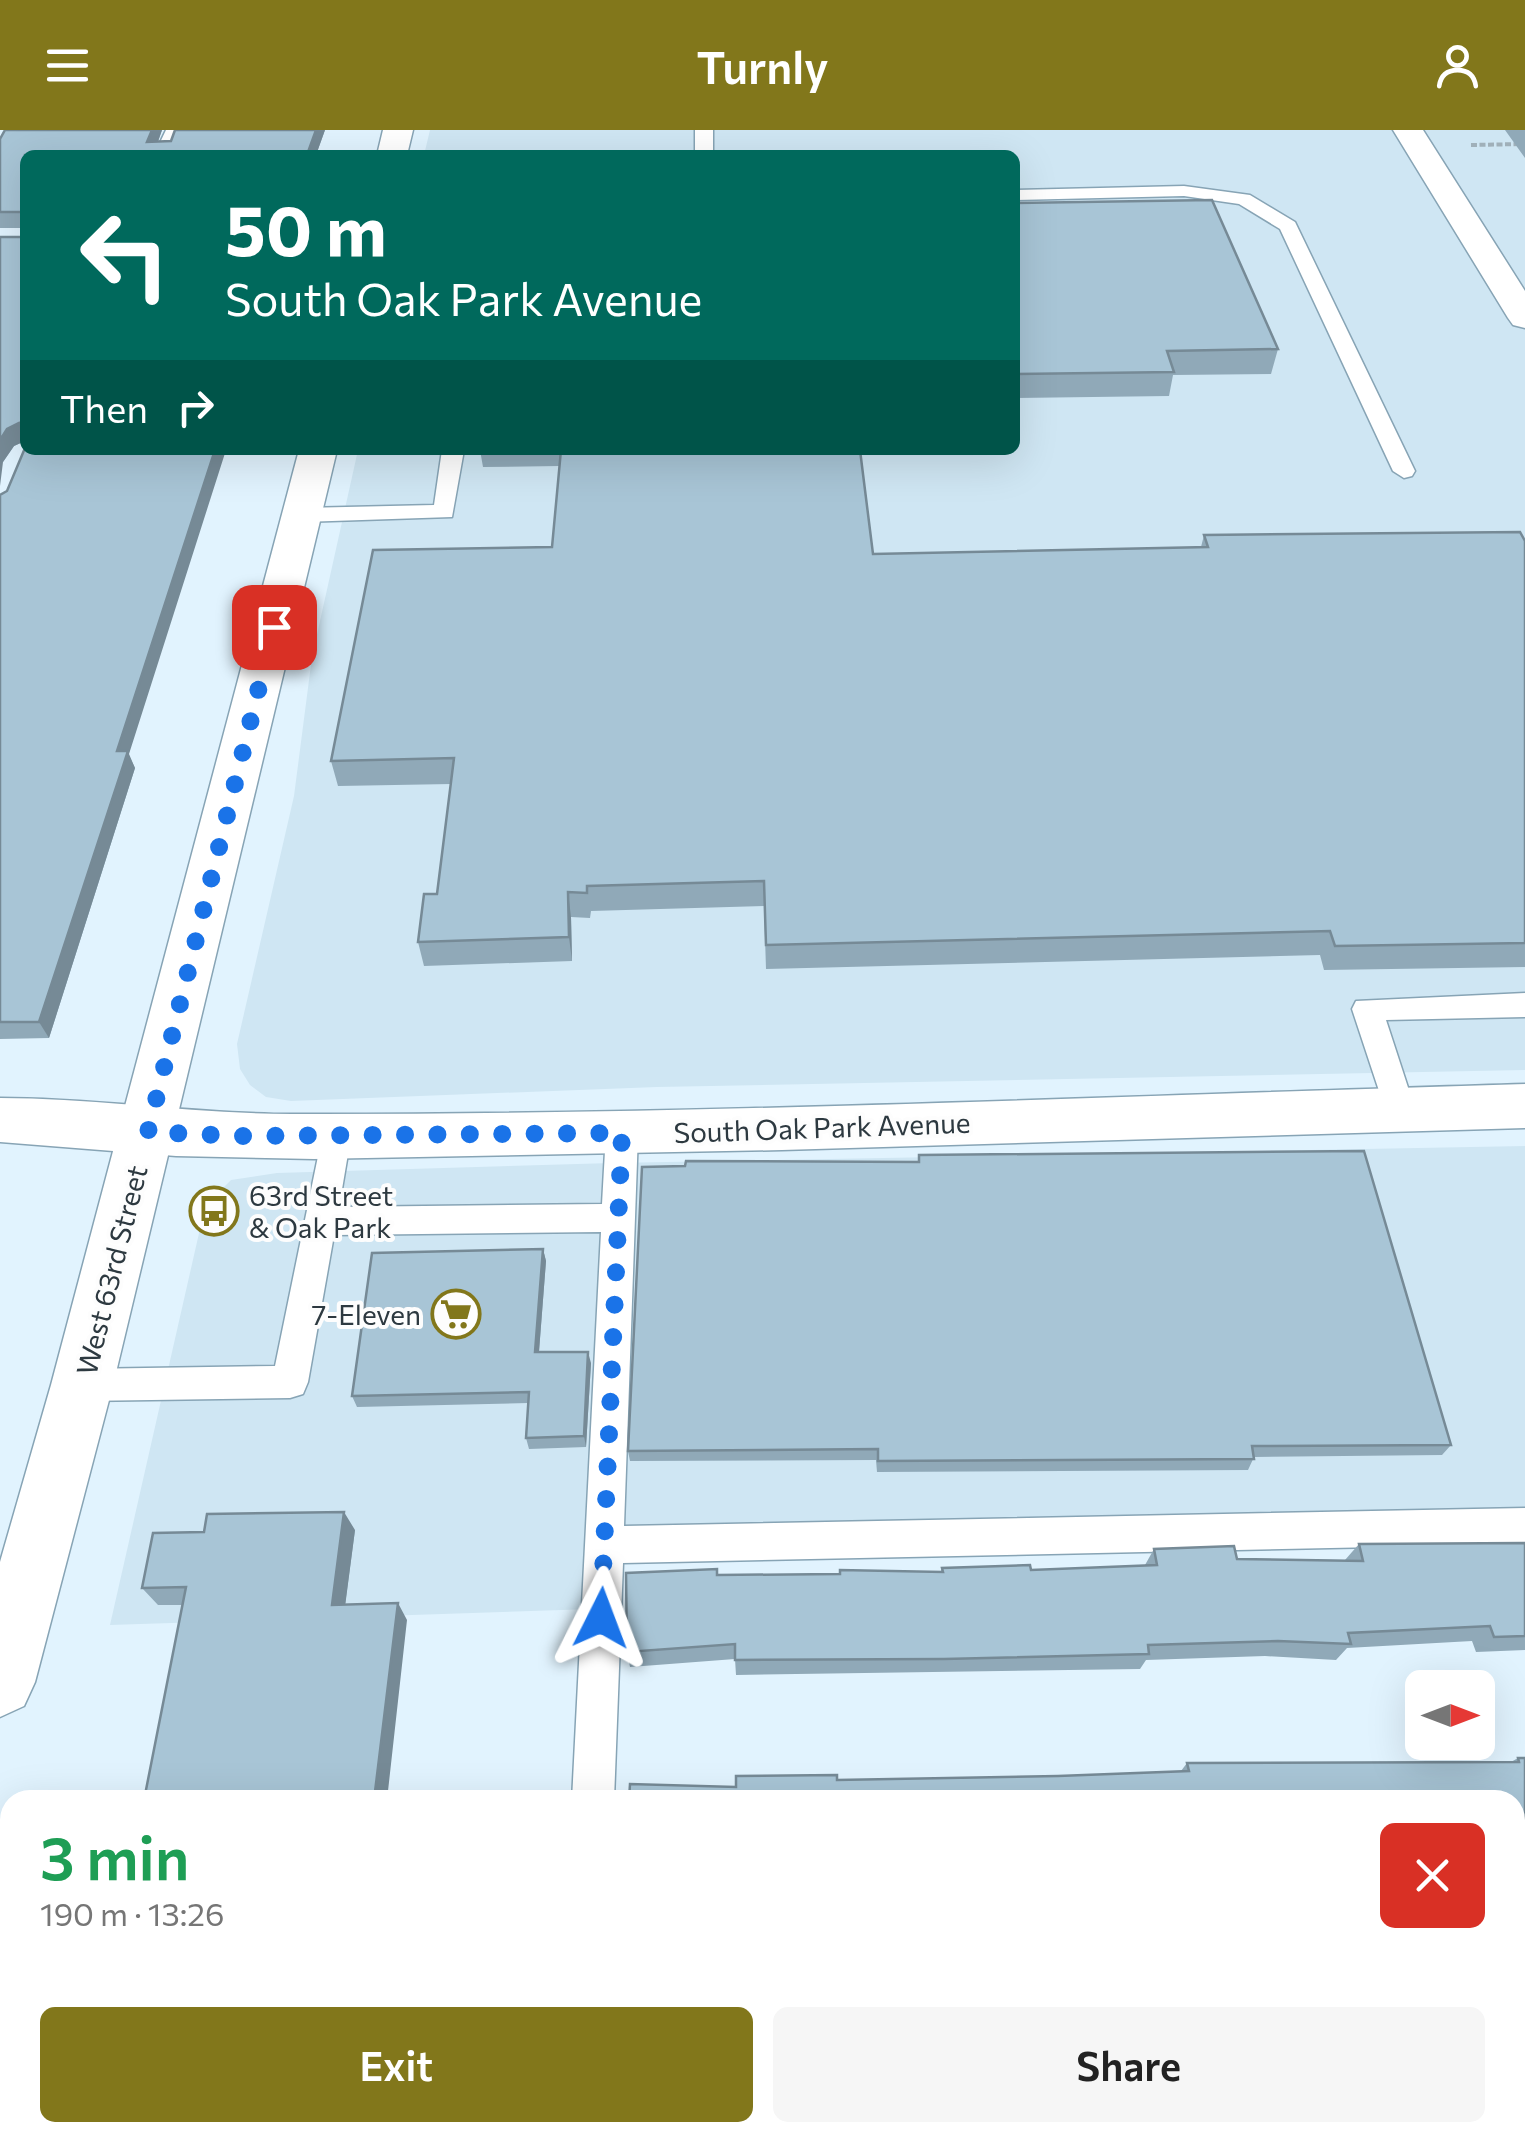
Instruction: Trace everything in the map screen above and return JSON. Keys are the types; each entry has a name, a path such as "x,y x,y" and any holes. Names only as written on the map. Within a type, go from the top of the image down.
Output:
{"street":[{"path":"1408,130 1525,318"},
{"name":"West 63rd Street","path":"0,1682 148,1132 317,455"},
{"name":"South Oak Park Avenue","path":"0,1120 72,1120 148,1132 335,1136 622,1133 1525,1106"}],"lane":[{"path":"1020,195 1184,191 1244,198 1288,226 1404,471"},
{"path":"302,515 444,512 452,455"},
{"path":"1399,1109 1366,1010 1525,1005"},
{"path":"593,1790 622,1133"},
{"path":"82,1385 290,1382 335,1136"},
{"path":"319,1221 618,1218"},
{"path":"604,1546 1525,1526"}],"path":[{"path":"1469,145 1525,144"}],"shaded area":[{"path":"430,130 1525,130 1525,1070 657,1087 291,1101 266,1097 250,1085 240,1069 237,1044 294,796 312,657 357,455 1020,455 1020,150 425,150"},
{"path":"1525,1146 1525,1516 596,1541 592,1609 110,1625 202,1220 231,1180 277,1173 612,1163"}],"building":[{"path":"5,130 152,130 147,142 171,141 175,130 316,130 309,150 20,150 20,212 0,212 0,139"},
{"path":"1212,200 1278,349 1167,351 1174,372 1020,374 1020,203"},
{"path":"0,237 20,237 20,425 7,429 0,440"},
{"path":"22,455 213,455 117,751 128,751 39,1022 0,1022 0,495 7,491"},
{"path":"561,455 861,455 873,554 1208,547 1204,535 1520,532 1525,541 1525,943 1335,946 1330,931 766,945 764,881 587,886 587,893 568,892 569,937 418,942 424,894 437,894 454,758 331,761 373,550 552,547"},
{"path":"1364,1151 1451,1445 1252,1446 1254,1459 878,1461 878,1449 628,1451 642,1167 685,1166 686,1161 919,1162 919,1155"},
{"name":"7-Eleven","path":"543,1249 535,1352 588,1352 584,1436 526,1438 529,1392 352,1396 372,1253"},
{"path":"344,1512 332,1605 398,1603 375,1790 146,1790 186,1587 142,1588 153,1533 204,1532 207,1514"},
{"path":"1525,1543 1525,1636 1494,1637 1490,1626 1348,1633 1351,1644 1278,1641 1148,1645 1149,1654 944,1659 735,1660 735,1644 627,1652 626,1573 717,1569 717,1575 840,1574 840,1570 943,1572 942,1568 1030,1565 1031,1570 1157,1565 1154,1549 1234,1546 1237,1559 1363,1561 1359,1544"},
{"path":"1518,1758 1525,1758 1525,1790 630,1790 630,1784 736,1787 736,1776 837,1775 837,1780 1189,1771 1187,1763 1519,1762"}],"place":[{"name":"63rd Street & Oak Park","path":"214,1211"},
{"name":"7-Eleven","path":"456,1314"}],"route":[{"path":"274,627 148,1132 243,1136 622,1133 601,1618"}]}
